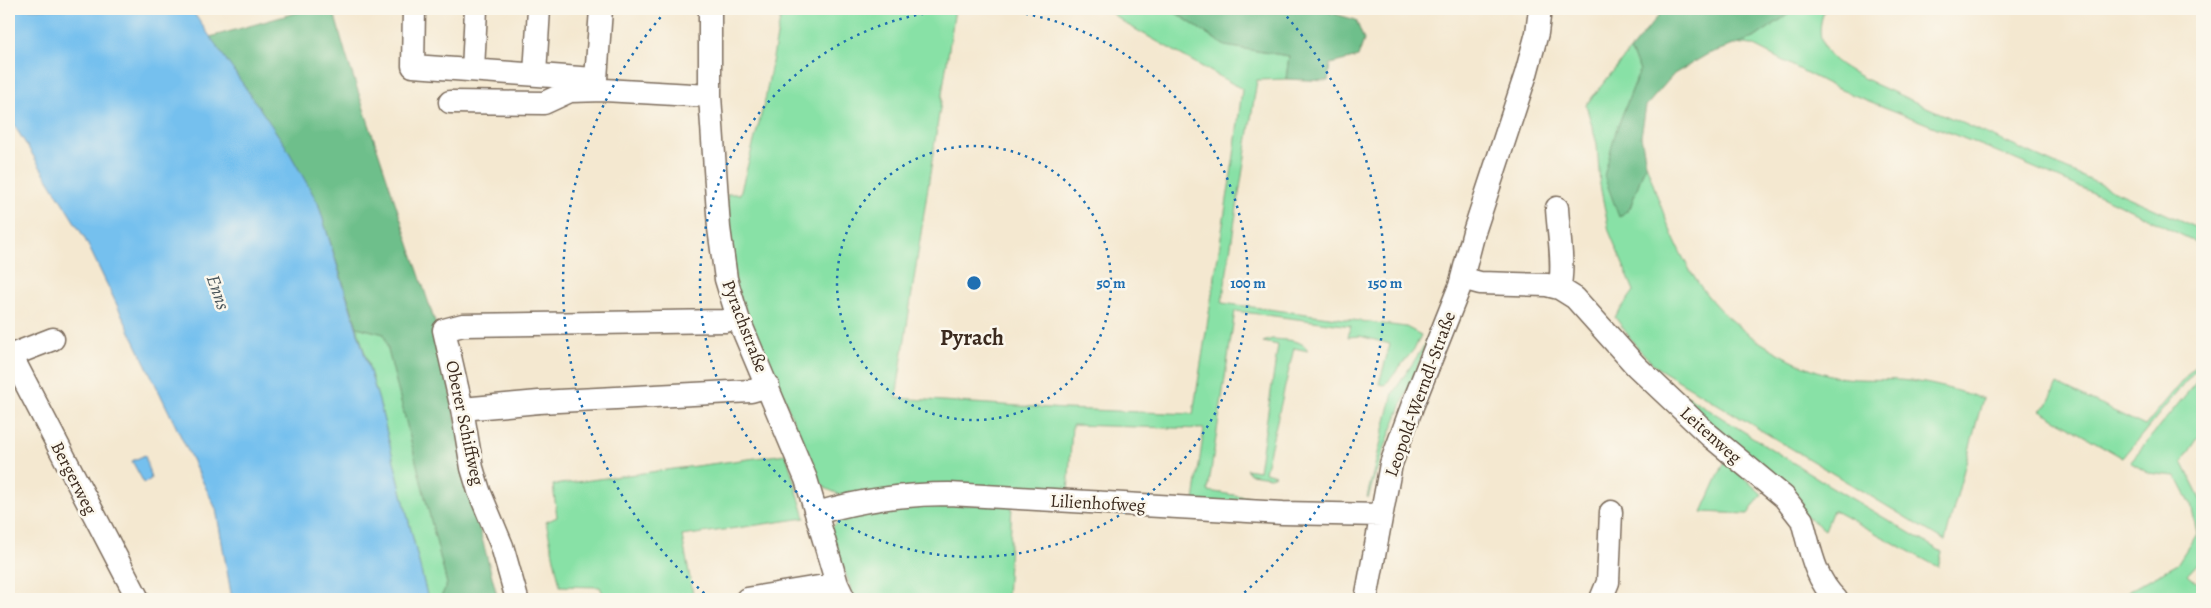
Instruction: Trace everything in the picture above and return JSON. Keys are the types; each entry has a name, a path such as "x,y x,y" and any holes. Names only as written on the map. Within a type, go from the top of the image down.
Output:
{"street":[{"path":"414,9 413,66 535,74 600,85 710,96"},
{"path":"473,70 476,9"},
{"path":"535,74 539,9"},
{"path":"600,85 601,9"},
{"name":"Pyrachstraße","path":"710,9 710,96 724,266 730,298 792,443 817,513 840,592"},
{"name":"Leopold-Werndl-Straße","path":"1366,599 1391,464 1412,404 1439,341 1462,278 1474,232 1526,74 1543,12"},
{"path":"450,102 544,103 570,91 600,85"},
{"path":"1556,208 1560,248 1561,282 1559,288"},
{"name":"Leitenweg","path":"1462,278 1480,283 1547,285 1559,288 1586,307 1636,366 1709,435 1784,497 1802,520 1819,577 1826,589 1836,599"},
{"name":"Oberer Schiffweg","path":"517,599 502,546 479,491 472,468 462,409 444,330 463,326 630,324 725,321 738,318"},
{"name":"Bergerweg","path":"53,339 10,356 138,599"},
{"path":"462,409 538,402 751,391 768,386"},
{"name":"Lilienhofweg","path":"817,513 846,504 881,498 916,494 950,494 1283,513 1381,515"},
{"path":"1601,599 1608,582 1611,512"},
{"path":"747,599 840,592"}],"green space":[{"path":"298,9 333,9 346,55 439,334 470,493 498,599 440,599 447,584 384,334 357,327 318,203 285,145 210,37 299,12"},
{"path":"782,9 955,9 896,398 1065,409 1193,414 1234,155 1242,89 1126,24 1106,9 1170,9 1225,46 1289,56 1286,79 1257,80 1222,303 1406,327 1421,335 1415,348 1385,385 1379,384 1390,344 1360,336 1348,337 1351,326 1235,311 1208,491 1266,500 1268,507 1194,501 1204,429 1072,425 1068,494 852,496 841,495 827,489 816,478 780,387 736,289 727,194 740,194 765,100"},
{"path":"1170,9 1327,9 1328,12 1356,20 1364,40 1358,57 1330,64 1328,81 1286,79 1289,56 1225,46"},
{"path":"1664,9 1745,9 1748,11 1753,9 1796,9 1754,38 1708,54 1674,74 1646,106 1641,136 1646,163 1630,208 1619,217 1604,176 1616,131 1640,70 1630,50"},
{"path":"1796,9 1825,9 1821,24 1821,37 1824,48 1831,57 1851,71 1875,84 2202,230 2202,245 2112,201 1988,148 1836,88 1752,45 1734,43 1754,38"},
{"path":"1630,50 1640,70 1616,131 1619,217 1630,208 1646,163 1667,221 1691,271 1706,294 1747,333 1790,359 1830,375 1847,378 1919,382 1983,398 1945,541 1656,367 1636,346 1615,317 1634,291 1609,231 1600,185 1597,144 1586,105"},
{"path":"1434,325 1391,432 1368,498 1393,393 1422,349"},
{"path":"357,327 384,334 447,584 440,599 428,599 379,401"},
{"path":"1272,339 1298,342 1306,347 1308,351 1294,348 1265,472 1276,475 1270,477 1250,474 1246,469 1259,471 1278,345 1263,342"},
{"path":"2202,357 2202,362 2123,458 2040,410 2047,405 2057,384 2145,426"},
{"path":"2202,375 2202,432 2182,462 2202,502 2202,564 2199,562 2188,574 2202,586 2202,599 2114,599 2177,564 2197,533 2191,505 2176,476 2148,473 2130,462"},
{"path":"1673,387 1827,484 1942,552 1938,567 1833,510 1825,530 1805,515"},
{"path":"786,454 805,518 682,536 694,599 605,599 600,587 560,586 546,522 557,517 553,485"},
{"path":"1725,461 1762,494 1748,514 1702,512"},
{"path":"893,505 1012,505 1007,599 854,599 831,529 844,518 851,515"}],"water":[{"name":"Enns","path":"9,9 191,9 285,145 318,203 379,401 428,599 232,599 216,509 84,237 9,117"},
{"path":"145,455 151,479 144,483 132,461"}],"district":[{"name":"Pyrach","path":"972,337"}]}
